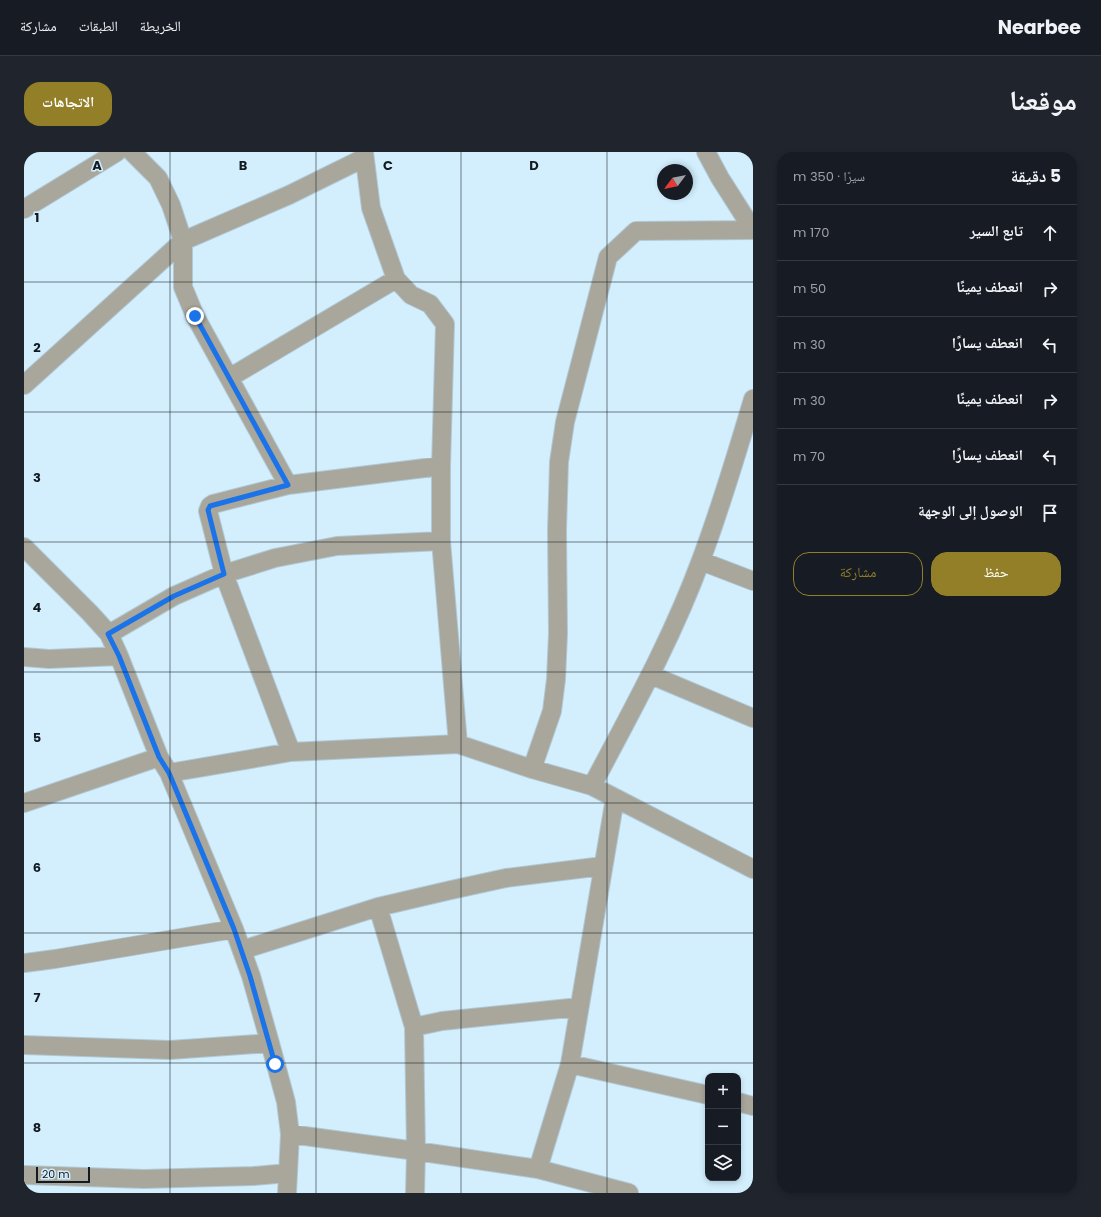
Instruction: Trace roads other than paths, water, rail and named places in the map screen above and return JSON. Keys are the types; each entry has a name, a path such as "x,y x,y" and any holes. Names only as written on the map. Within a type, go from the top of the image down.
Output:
{"street":[{"path":"24,209 117,152"},
{"path":"132,152 158,178 171,205 183,241 183,287 195,316 288,485"},
{"path":"706,152 720,178 753,230"},
{"path":"24,385 183,241 289,195 364,155 371,208 396,279 411,295 430,304 445,324 441,466 441,541 458,744"},
{"path":"532,769 552,711 556,679 558,634 557,530 559,462 565,422 608,257 636,230 753,230"},
{"path":"229,378 396,279"},
{"path":"592,786 651,675 701,561 723,498 746,447 753,399"},
{"path":"291,752 224,574 208,508 213,504 288,485 441,466"},
{"path":"108,634 174,596 224,574 275,558 337,546 441,541"},
{"path":"24,547 90,613 108,634 119,656 159,757 169,773 234,929 242,950 286,1102 290,1134 287,1193"},
{"path":"701,561 753,581"},
{"path":"24,657 49,659 119,656"},
{"path":"651,675 753,718"},
{"path":"169,773 291,752 458,744 532,769 592,786 753,869"},
{"path":"24,803 159,757"},
{"path":"538,1169 570,1064 615,798"},
{"path":"242,950 378,907 506,878 603,866"},
{"path":"378,907 414,1027 416,1151 415,1193"},
{"path":"24,963 234,929"},
{"path":"414,1027 442,1021 579,1007"},
{"path":"24,1045 60,1045 170,1050 270,1044"},
{"path":"570,1064 705,1094"},
{"path":"741,1103 753,1106"},
{"path":"290,1134 538,1169 629,1193"},
{"path":"24,1175 142,1186 288,1173"}]}
